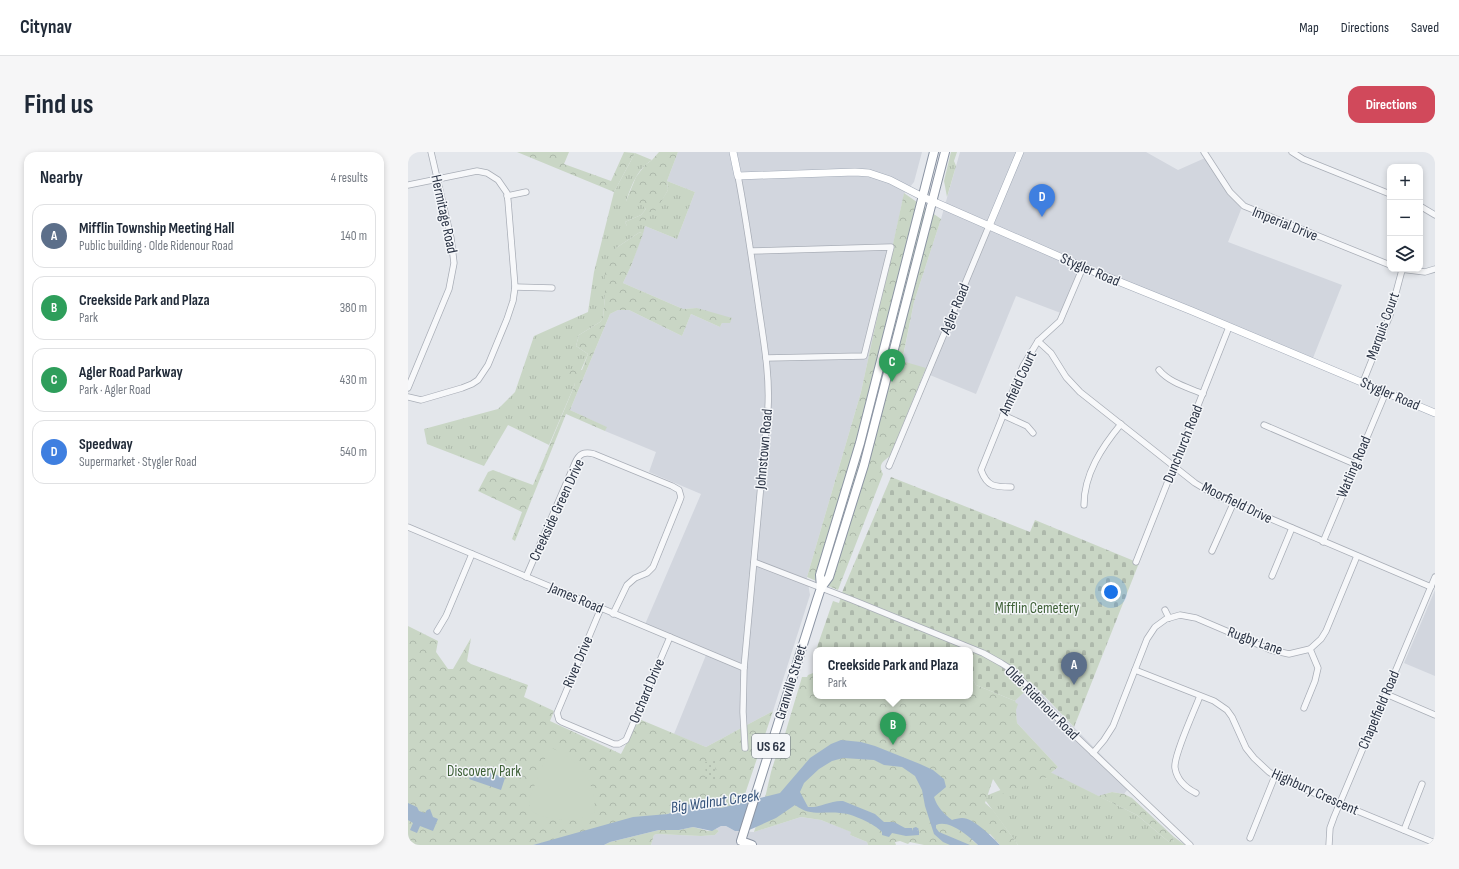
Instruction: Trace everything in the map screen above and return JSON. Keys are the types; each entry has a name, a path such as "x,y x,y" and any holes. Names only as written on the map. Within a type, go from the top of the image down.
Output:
{"highway":[{"name":"US 62","path":"821,588 820,575 860,443 934,152"},
{"name":"US 62","path":"821,588 829,577 864,465 945,152"},
{"name":"Granville Street","path":"741,841 821,588"},
{"name":"US 62","path":"741,841 752,845"}],"main road":[{"name":"Johnstown Road","path":"733,152 738,176"},
{"name":"Agler Road","path":"989,226 1020,152"},
{"name":"Stygler Road","path":"738,176 855,172 869,173 890,180 923,197 1083,267 1435,413"}],"street":[{"name":"Hermitage Road","path":"408,388 449,289 454,263 451,238 431,152"},
{"name":"Imperial Drive","path":"1204,152 1230,192 1244,206 1258,213 1387,264"},
{"path":"1292,152 1302,159 1387,193"},
{"path":"408,185 474,171 487,173 498,180 507,196 515,287 513,301 507,318 483,374 472,384 421,400 408,397"},
{"name":"Johnstown Road","path":"738,176 751,251 766,358 768,384 768,408 744,668 743,712 745,748"},
{"path":"507,196 526,192"},
{"path":"1423,208 1435,214"},
{"name":"Agler Road","path":"889,466 989,226"},
{"path":"751,251 891,247 864,356 766,358"},
{"name":"Amfield Court","path":"1011,487 997,487 990,484 984,479 981,470 1023,366 1038,341 1060,321 1083,267"},
{"path":"1423,272 1435,269"},
{"name":"Marquis Court","path":"1363,382 1390,315 1400,272"},
{"path":"515,287 552,288"},
{"name":"Dunchurch Road","path":"1136,562 1229,327"},
{"name":"Moorfield Drive","path":"1038,341 1051,353 1066,377 1080,392 1208,491 1232,504 1431,587"},
{"path":"1159,370 1165,377 1203,394"},
{"name":"Watling Road","path":"1323,542 1386,392"},
{"path":"1003,415 1027,426 1033,433"},
{"path":"1084,505 1085,487 1096,460 1109,439 1121,424"},
{"path":"1264,425 1355,464"},
{"name":"Creekside Green Drive","path":"526,577 580,454 584,452 594,454 672,486 679,490 681,497 655,563 647,573 635,578 627,585 614,614"},
{"path":"1212,551 1232,504"},
{"name":"James Road","path":"408,527 744,668"},
{"path":"1272,576 1292,528"},
{"path":"437,631 446,616 472,554"},
{"path":"1304,708 1315,681 1318,668 1310,649 1321,639 1326,631 1357,556"},
{"name":"Olde Ridenour Road","path":"754,562 968,647"},
{"name":"Chapelfield Road","path":"1329,845 1330,828 1339,804 1435,577"},
{"name":"River Drive","path":"601,608 558,710 557,716 562,722 599,738 614,744 623,743"},
{"path":"1093,753 1113,726 1147,639 1155,627 1169,618 1165,610"},
{"name":"Rugby Lane","path":"1169,618 1180,615 1196,618 1271,650 1289,654 1310,649"},
{"name":"Orchard Drive","path":"623,743 630,733 670,637"},
{"name":"Olde Ridenour Road","path":"973,649 1002,663 1018,677 1093,753 1190,845"},
{"name":"Highbury Crescent","path":"1135,670 1214,701 1229,712 1246,748 1260,765 1275,776 1435,843"},
{"path":"1386,694 1435,715"},
{"path":"1196,793 1188,789 1181,782 1174,768 1200,696"},
{"path":"1250,838 1275,776"},
{"path":"1404,830 1422,784"}],"shaded area":[{"path":"678,152 922,152 914,182 904,194 861,392 807,577 810,595 773,711 706,747 674,734 706,655 643,629 701,494 649,472 656,452 605,431 606,427 570,410 610,314 618,310 629,310 682,336 691,314 720,327 722,323 697,308 683,309 623,283 631,266 645,226 677,239 695,192 667,181"},
{"path":"960,152 1146,152 1178,170 1205,158 1242,207 1228,242 1342,285 1311,363 1161,301 1083,272 1066,315 1016,296 976,394 902,362 914,302 941,219"},
{"path":"1435,590 1435,676 1404,663"},
{"path":"1033,684 1131,785 1124,794 1112,792 1098,796 1051,773 1058,767 1017,723 1015,701"},
{"path":"801,817 821,820 852,832 850,835 867,842 868,845 651,845 654,835 657,834 701,836 715,835 719,831 716,829 721,826 726,826 735,831 754,832"}],"green space":[{"path":"517,152 569,152 564,164 611,181 624,152 635,153 614,192"},
{"path":"659,152 678,152 667,181 668,190 657,209 647,219 642,223 627,226 625,222 641,215 646,209 641,204 629,206 626,201 636,177 645,165"},
{"path":"951,152 957,152 954,161 956,166 947,197 944,181"},
{"path":"635,153 652,160 642,168 633,183 626,201 642,204 646,209 641,215 625,222 627,226 660,203 668,190 667,181 695,192 677,239 645,226 643,234 640,232 616,248 605,296 603,318 600,322 579,335 576,346 588,354 581,370 568,370 575,384 549,445 508,425 484,466 427,444 424,429 498,409 515,392 534,336 588,312 594,272 614,192"},
{"path":"904,193 941,219 914,302 902,361 926,368 890,456 881,466 883,474 838,590 807,577 861,392"},
{"path":"640,232 643,234 623,283 683,309 697,308 732,318 730,323 722,323 720,327 691,314 682,336 629,310 618,310 610,314 570,410 607,427 605,431 566,414 515,541 512,539 522,512 478,491 488,472 493,470 533,485 575,384 563,372 567,370 582,370 588,354 576,346 579,335 600,322 603,318 605,271 608,259 616,248"},
{"name":"Mifflin Cemetery","path":"891,477 1030,532 1035,520 1139,563 1074,727 1033,684 1015,701 976,685 973,680 973,647 817,647 833,601 839,603 843,590"},
{"name":"Discovery Park","path":"408,626 438,641 436,652 448,669 453,669 471,638 467,661 471,664 528,685 524,697 554,711 550,721 621,754 639,719 706,747 773,711 742,803 721,808 673,812 533,845 408,845"},
{"path":"813,673 813,699 973,699 973,680 976,685 1015,701 1018,704 1016,710 1017,723 1058,767 1045,778 1003,794 993,779 985,803 993,810 1018,845 1000,845 990,834 972,840 978,845 924,845 910,842 908,844 900,841 895,842 896,845 868,845 867,842 850,835 851,832 821,820 801,817 754,832 765,798 771,772 777,753 779,754 802,677 807,677"},
{"path":"550,747 569,758 583,772 592,789 595,812 579,819 570,820 545,817 531,810 529,799"},
{"path":"715,761 716,780 706,781 705,762"},
{"path":"1048,771 1137,815 1169,842 1173,842 1174,837 1185,845 1018,845 983,797"},
{"path":"1112,792 1124,794 1132,798 1174,837 1173,842 1169,842 1137,815 1098,796"},
{"path":"693,827 708,831 716,829 719,831 715,835 701,836 657,834 654,835 651,845 604,845 610,842 659,830 679,830"}],"water":[{"path":"841,740 861,742 875,746 933,770 944,779 946,787 934,797 941,810 952,820 962,818 972,821 1000,845 978,845 953,826 947,824 936,825 939,832 970,845 950,845 943,842 934,834 925,806 922,790 915,776 902,767 884,765 874,760 843,758 832,761 819,769 804,783 800,792 808,807 843,801 875,814 884,822 894,822 905,828 912,828 913,831 913,828 916,827 919,829 917,831 919,830 919,835 906,836 892,833 889,837 882,835 882,832 879,829 869,822 845,813 817,813 806,811 795,805 776,818 747,831 735,831 726,826 721,826 712,831 693,827 679,830 659,830 610,842 604,845 533,845 633,817 668,814 696,801 708,799 714,801 716,806 721,808 780,793 810,758 831,744"},
{"path":"474,767 505,778 501,790 469,779"},
{"path":"408,803 417,807 419,811 425,813 430,809 433,817 438,819 433,831 420,826 417,833 410,830 413,823 408,820"}],"place":[{"name":"Speedway","path":"1042,217"},
{"name":"Agler Road Parkway","path":"892,382"},
{"name":"Mifflin Township Meeting Hall","path":"1074,685"},
{"name":"Creekside Park and Plaza","path":"893,745"}],"water label":[{"name":"Big Walnut Creek","path":"715,802"}]}
